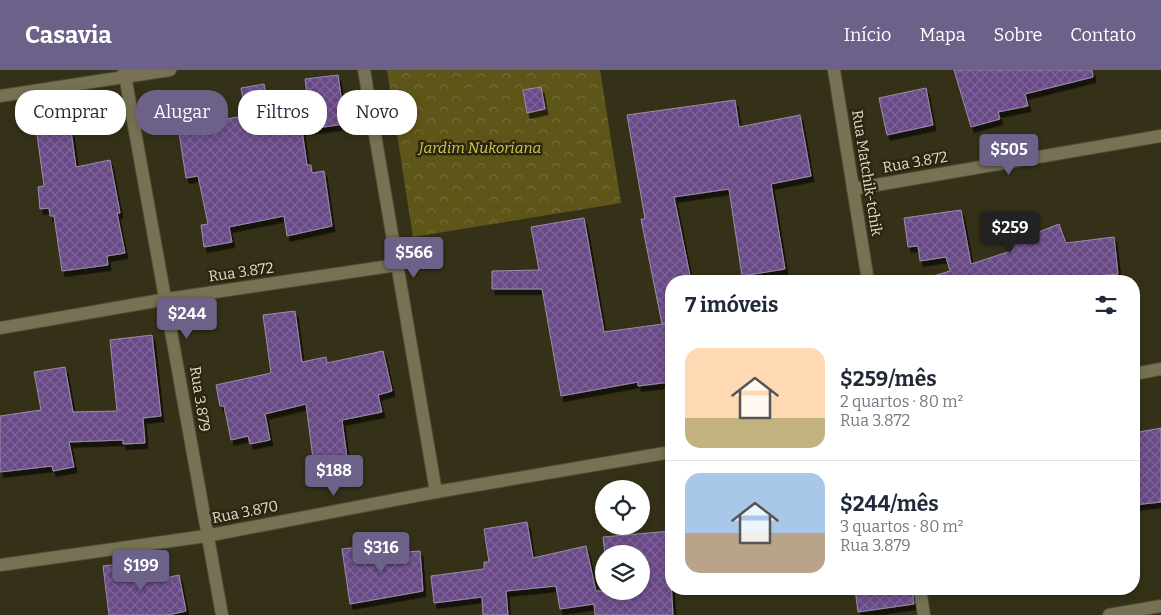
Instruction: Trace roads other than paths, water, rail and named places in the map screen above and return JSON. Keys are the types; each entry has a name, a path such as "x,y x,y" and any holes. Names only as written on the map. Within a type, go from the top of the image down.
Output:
{"street":[{"path":"0,96 125,74 170,70"},
{"path":"364,70 436,492"},
{"name":"Rua Matchik-tchik","path":"834,70 867,275"},
{"name":"Rua 3.879","path":"125,74 167,299 206,536 222,615"},
{"name":"Rua 3.872","path":"853,189 1161,136"},
{"name":"Rua 3.872","path":"0,328 167,299 397,265"},
{"path":"1140,373 1161,369"},
{"name":"Rua 3.870","path":"0,565 206,536 436,492 665,453"},
{"path":"921,595 924,615"},
{"path":"1109,615 1161,606"}],"park label":[{"name":"Jardim Nukoriana","path":"480,148"}]}
